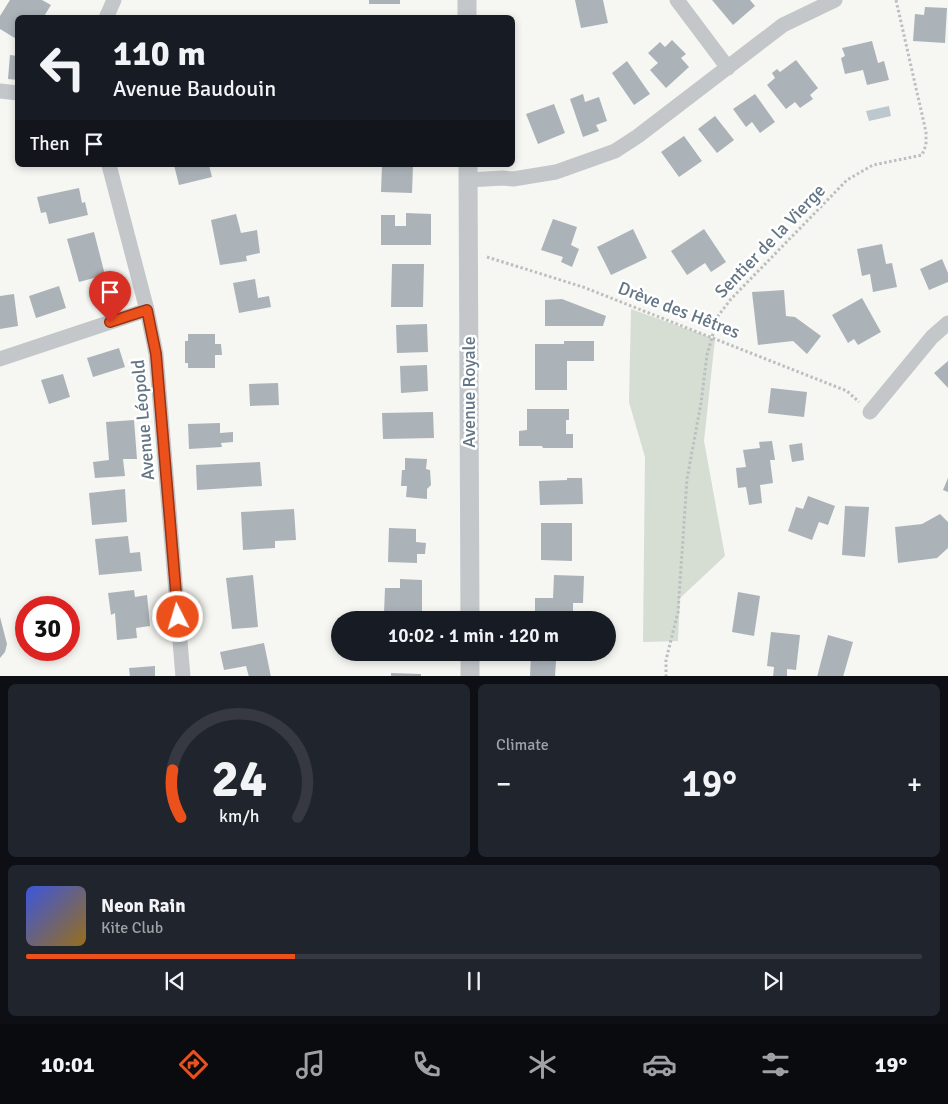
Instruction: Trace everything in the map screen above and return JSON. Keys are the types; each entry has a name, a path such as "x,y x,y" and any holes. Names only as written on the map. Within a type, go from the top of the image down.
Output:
{"street":[{"path":"107,15 114,0"},
{"path":"467,0 467,15"},
{"path":"677,0 728,68"},
{"path":"468,172 513,179 556,172 615,152 783,25 835,0"},
{"path":"0,91 15,93"},
{"name":"Avenue Léopold","path":"110,167 147,310 156,354 184,676"},
{"name":"Avenue Royale","path":"468,172 470,611"},
{"path":"0,359 147,310"},
{"path":"870,412 932,337 948,323"},
{"path":"470,661 470,676"}],"path":[{"name":"Sentier de la Vierge","path":"666,676 666,660 678,612 687,479 712,337 718,316 731,299 847,180 873,165 922,155 926,145 926,132 896,0"},
{"name":"Drève des Hêtres","path":"469,252 583,287 712,337 847,391 870,412"}],"shaded area":[{"path":"889,106 891,116 869,121 866,111"},
{"path":"631,309 715,339 704,441 725,556 680,598 678,641 643,642 645,457 629,402"}],"building":[{"path":"10,0 42,0 51,5 45,15 15,15 15,38 0,29 0,16"},
{"path":"369,0 400,0 400,4 369,4"},
{"path":"575,0 603,0 608,23 581,28"},
{"path":"712,0 750,0 755,6 733,25"},
{"path":"925,7 947,8 945,43 913,41 915,14 924,15"},
{"path":"672,40 686,54 681,58 689,67 666,88 650,70 658,63 648,53 660,42 665,47"},
{"path":"872,41 878,63 884,61 889,80 867,85 863,70 845,74 841,58 845,56 842,48"},
{"path":"10,55 15,56 15,80 8,79"},
{"path":"796,60 818,88 810,95 813,99 800,108 795,102 786,109 767,85 775,78 772,73 777,69 780,72"},
{"path":"627,61 650,94 634,105 612,73"},
{"path":"583,94 585,102 599,97 607,121 596,125 599,131 583,137 570,99"},
{"path":"755,94 775,122 760,133 752,122 746,127 733,109"},
{"path":"554,104 565,133 538,144 526,114"},
{"path":"715,116 734,140 717,153 698,129"},
{"path":"684,136 702,161 679,177 661,152"},
{"path":"174,167 210,167 212,177 179,185"},
{"path":"382,167 413,167 412,193 381,192"},
{"path":"79,188 82,203 85,202 88,215 49,224 46,212 41,213 37,197"},
{"path":"406,213 431,214 431,245 381,245 381,215 395,215 395,226 406,226"},
{"path":"236,214 241,233 257,230 260,253 246,256 247,261 220,265 211,220"},
{"path":"553,219 577,227 571,245 579,249 572,267 561,262 563,257 541,250"},
{"path":"633,229 647,258 611,275 597,247"},
{"path":"704,229 726,262 711,272 705,263 687,275 671,251"},
{"path":"94,232 105,275 79,282 67,239"},
{"path":"882,244 886,264 892,263 897,287 873,292 870,274 862,276 857,249"},
{"path":"942,259 948,273 948,282 929,290 920,269"},
{"path":"392,264 424,264 423,307 391,307"},
{"path":"255,279 258,298 269,296 271,307 239,313 233,283"},
{"path":"59,286 66,308 36,318 29,296"},
{"path":"784,290 786,316 795,317 821,336 807,354 793,341 758,345 752,292"},
{"path":"14,294 18,326 0,329 0,296"},
{"path":"862,298 881,332 858,345 854,339 848,343 832,315"},
{"path":"562,299 606,316 603,326 545,326 545,300"},
{"path":"427,324 428,352 397,353 396,325"},
{"path":"188,334 215,334 215,344 221,344 222,355 215,355 215,368 188,368 188,363 185,363 185,341 188,341"},
{"path":"564,341 594,341 594,361 567,361 567,390 535,390 535,344 564,344"},
{"path":"119,348 125,367 93,377 87,358"},
{"path":"948,361 948,388 934,373"},
{"path":"427,365 428,391 401,393 400,366"},
{"path":"63,374 70,397 49,404 41,380"},
{"path":"278,383 279,405 250,406 249,384"},
{"path":"771,388 807,392 804,417 768,413"},
{"path":"527,409 569,409 569,420 566,420 566,434 573,434 573,448 519,446 519,431 527,430"},
{"path":"433,412 434,438 383,439 382,413"},
{"path":"134,420 137,459 123,459 125,476 95,478 93,462 109,460 106,422"},
{"path":"220,423 220,433 233,432 233,442 221,443 222,447 189,449 188,424"},
{"path":"772,441 775,460 770,460 773,483 760,485 762,503 749,505 746,487 738,488 736,468 746,467 743,450 760,448 759,442"},
{"path":"802,443 804,460 792,462 789,445"},
{"path":"405,458 427,459 426,469 430,470 431,485 427,489 427,499 406,497 407,486 401,486 402,470 405,470"},
{"path":"260,462 262,486 197,490 196,465"},
{"path":"567,478 582,478 583,504 540,505 539,481 567,480"},
{"path":"948,478 948,492 943,490"},
{"path":"125,489 127,522 92,525 89,493"},
{"path":"808,496 835,506 828,525 819,522 812,540 788,531 796,507 803,509"},
{"path":"845,506 869,507 865,557 842,555"},
{"path":"294,509 296,540 275,541 275,548 243,550 241,512"},
{"path":"940,514 948,522 948,548 937,558 898,563 895,527 922,524"},
{"path":"541,523 572,523 572,561 541,560"},
{"path":"389,528 416,529 416,542 426,543 425,554 417,554 417,563 388,562"},
{"path":"128,536 130,553 140,552 142,571 99,575 95,539"},
{"path":"253,575 258,627 232,629 226,578"},
{"path":"554,575 584,576 583,603 573,603 573,611 535,611 535,598 553,598"},
{"path":"400,579 422,580 422,611 384,611 385,588 400,588"},
{"path":"134,590 135,597 147,595 150,626 136,628 137,638 117,640 115,613 111,615 108,593"},
{"path":"738,592 760,596 754,636 732,632"},
{"path":"0,617 7,644 5,652 0,658"},
{"path":"771,632 800,635 796,670 787,669 787,676 773,676 774,667 767,666"},
{"path":"828,635 853,642 843,676 817,676"},
{"path":"264,643 271,676 249,676 246,666 224,670 220,652"},
{"path":"531,661 556,661 555,676 530,676"},
{"path":"155,666 155,676 130,676 129,668"},
{"path":"391,673 421,674 421,676 391,676"}],"route":[{"path":"110,322 147,310 156,354 178,617"}]}
